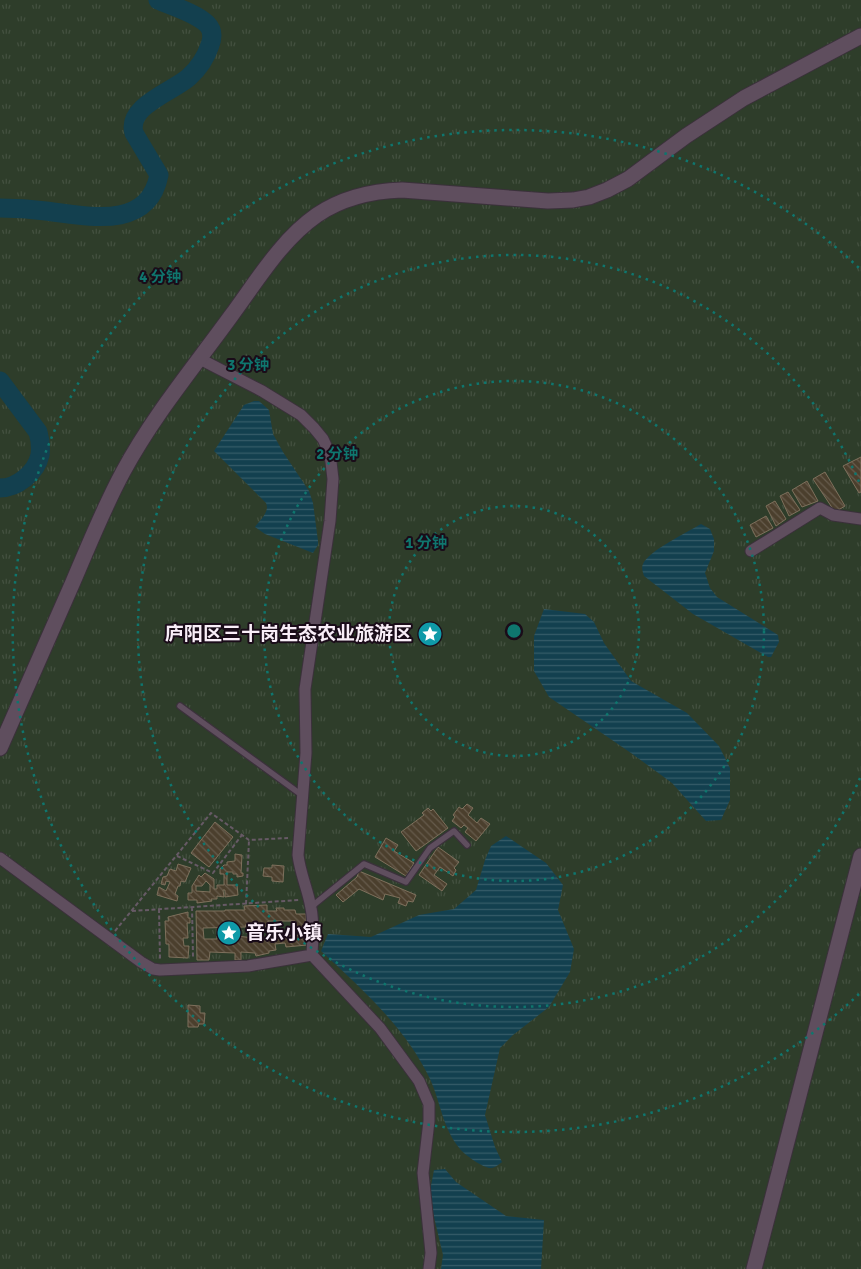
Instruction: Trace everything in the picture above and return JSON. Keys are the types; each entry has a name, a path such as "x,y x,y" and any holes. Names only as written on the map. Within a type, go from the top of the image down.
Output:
{"street":[{"path":"0,748 104,512 124,471 155,420 269,265 292,236 317,215 334,205 366,193 402,190 548,201 589,197 628,179 686,136 744,98 861,36"},
{"path":"200,359 262,391 300,415 323,439 329,452 333,479 330,521 305,689 306,753 298,855 300,871 310,903 313,930 312,955 380,1028 419,1080 429,1104 429,1122 423,1173 430,1253 429,1269"},
{"path":"751,551 820,508 834,515 861,519"},
{"path":"754,1269 861,856"},
{"path":"0,858 147,966 160,970 248,966 312,955"}],"lane":[{"path":"180,706 303,796"},
{"path":"310,903 364,864 406,882 430,848 454,830 467,845"}],"path":[{"path":"109,939 210,813 249,840 299,837"},
{"path":"176,855 213,873 242,835"},
{"path":"246,904 249,840"},
{"path":"132,911 246,904 310,903"},
{"path":"192,907 193,969"},
{"path":"159,909 160,970"}],"green space":[{"name":"庐阳区三十岗生态农业旅游区","path":"0,0 861,0 861,1269 0,1269"}],"water":[{"path":"259,401 269,410 273,434 309,491 313,503 318,541 318,545 313,553 265,534 255,527 266,513 266,503 214,451 244,405"},
{"path":"701,524 710,529 714,539 714,551 705,573 710,588 717,597 778,635 779,642 771,657 693,614 644,576 642,566 652,553"},
{"path":"544,609 585,614 594,622 604,643 631,681 687,713 719,746 730,768 730,800 721,820 706,821 672,783 549,697 534,671 534,636"},
{"path":"506,836 546,863 563,885 558,910 574,949 570,972 549,1007 513,1035 500,1048 485,1115 502,1162 489,1168 470,1158 454,1141 445,1124 430,1079 420,1060 396,1026 352,979 321,951 328,934 371,937 419,915 454,909 476,890 491,846"},
{"path":"445,1169 456,1182 506,1216 544,1220 541,1269 441,1269 443,1255 429,1196 434,1170"}],"building":[{"path":"861,457 861,492 859,493 843,466"},
{"path":"825,472 845,506 835,512 813,479"},
{"path":"807,481 818,501 802,507 792,490"},
{"path":"788,492 800,510 789,516 780,496"},
{"path":"775,501 786,519 776,526 766,506"},
{"path":"766,516 773,528 756,537 750,525"},
{"path":"467,804 473,808 468,815 477,823 481,818 490,824 476,841 465,832 468,828 464,825 461,828 452,821 455,817 453,815 459,807 462,809"},
{"path":"428,808 431,811 433,809 448,828 416,851 401,832 424,815 422,813"},
{"path":"215,822 233,837 209,867 191,853"},
{"path":"386,838 398,845 394,851 414,863 406,876 375,857"},
{"path":"438,847 459,862 454,868 456,870 453,876 440,867 434,875 447,884 442,891 419,875"},
{"path":"235,854 242,855 241,873 243,873 243,876 237,877 237,874 233,874 233,872 227,872 227,885 237,885 238,895 225,897 225,890 223,890 224,897 217,896 217,899 211,899 212,901 197,903 197,900 188,900 188,893 192,893 192,886 199,875 201,877 205,873 214,879 214,889 217,889 217,885 224,885 224,874 220,874 220,869 227,865 227,862 235,861","holes":["206,881 210,885 210,892 196,891 196,886 202,886"]},
{"path":"178,864 191,868 185,882 181,881 180,886 178,886 175,894 178,896 177,901 157,895 159,887 166,891 170,882 166,881 165,885 161,884 163,877 167,876 170,869 176,871"},
{"path":"272,865 284,866 283,882 272,881 272,877 263,876 264,868 272,868"},
{"path":"359,871 416,895 413,902 408,901 406,906 398,903 400,898 385,894 383,900 359,889 343,902 336,895 357,877"},
{"path":"267,905 267,911 277,911 276,908 284,908 284,910 295,910 296,914 306,914 307,945 286,947 285,943 275,944 276,950 269,951 269,953 256,956 255,953 241,952 241,960 235,960 235,953 210,952 209,960 197,960 196,911 245,910 244,906","holes":["268,921 295,921 295,927 299,927 299,935 275,935 275,937 260,939 260,926 268,927","245,925 256,925 255,938 236,936 236,939 222,939 222,935 217,936 217,939 204,939 203,928 246,927"]},
{"path":"188,912 190,923 187,923 188,938 183,938 184,946 189,946 188,958 169,957 169,944 166,944 165,921 169,921 168,917"},
{"path":"188,1005 200,1006 200,1013 205,1013 204,1024 199,1024 198,1027 188,1027"}],"waterway":[{"path":"0,208 29,209 97,217 114,216 129,212 142,205 153,193 159,175 134,133 133,123 144,107 182,82 196,70 206,54 212,36 207,24 202,20 158,0"},
{"path":"0,381 38,432 40,441 38,462 30,473 19,482 0,488"}],"place":[{"name":"庐阳区三十岗生态农业旅游区","path":"430,634"},
{"name":"音乐小镇","path":"229,933"}]}
